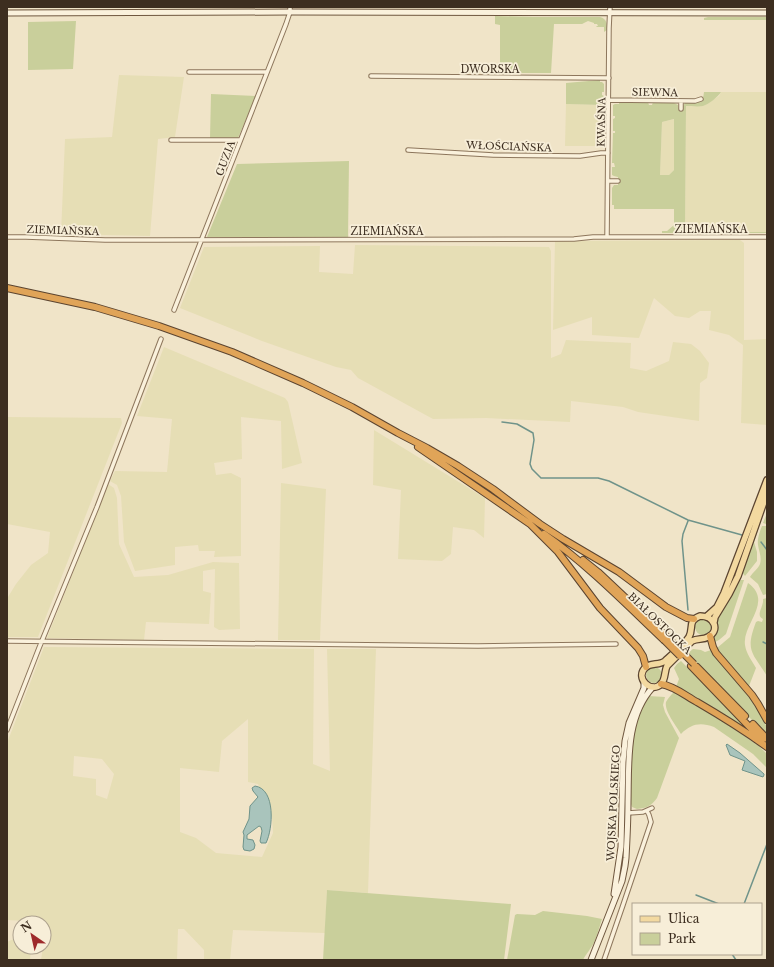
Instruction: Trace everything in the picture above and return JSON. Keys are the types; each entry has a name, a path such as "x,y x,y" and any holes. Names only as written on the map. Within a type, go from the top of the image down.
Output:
{"highway":[{"path":"7,288 95,307 159,326 232,352 310,386 352,407 458,466 540,524 619,572 666,607 687,618 694,619"},
{"path":"398,433 530,524 558,552 600,608 638,648 643,656 646,666"},
{"name":"BIAŁOSTOCKA","path":"530,524 558,544 666,638"},
{"name":"BIAŁOSTOCKA","path":"540,524 598,572 767,739"},
{"path":"710,636 712,647 716,653 752,695 767,720"},
{"name":"BIAŁOSTOCKA","path":"693,665 767,746"},
{"path":"661,684 672,688 704,706 767,746"}],"main road":[{"path":"7,13 74,10 290,9 610,13 767,13"},
{"path":"707,616 717,607 724,594 766,484"},
{"path":"714,622 707,616 700,616 694,619 688,638 667,662 665,678 661,684 653,687 644,683 642,675 646,666 667,662 692,641 710,636 714,630 715,617 738,576 767,493"},
{"name":"WOJSKA POLSKIEGO","path":"625,813 623,762 626,734 629,722 644,688 644,683"},
{"name":"WOJSKA POLSKIEGO","path":"591,960 613,903 617,883 625,813 630,736 647,693 653,687"}],"street":[{"name":"KWAŚNA","path":"608,237 610,7"},
{"name":"GUZIA","path":"174,310 290,9"},
{"path":"189,72 267,72"},
{"name":"DWORSKA","path":"371,76 609,78"},
{"name":"SIEWNA","path":"609,100 701,100"},
{"path":"681,101 681,109"},
{"path":"171,140 240,140"},
{"name":"WŁOŚCIAŃSKA","path":"408,150 508,155 580,156 608,153"},
{"path":"608,181 618,181"},
{"name":"ZIEMIAŃSKA","path":"7,237 105,240 767,237"},
{"path":"7,730 97,506 161,339"},
{"path":"7,641 470,646 616,644"},
{"path":"625,813 647,811 652,808"},
{"path":"604,960 624,905 651,822 647,811"}],"shaded area":[{"path":"119,75 184,77 175,137 158,139 150,236 61,234 65,139 112,137"},
{"path":"721,92 767,92 767,232 685,232 686,106 705,105 719,96"},
{"path":"566,104 602,105 602,146 565,146"},
{"path":"675,119 674,170 669,175 660,175 662,122"},
{"path":"740,240 744,243 744,340 767,339 767,425 741,423 743,345 729,335 709,330 711,311 700,311 689,318 675,316 654,298 639,338 592,335 592,317 553,330 555,241"},
{"path":"355,245 549,247 551,251 551,358 561,354 566,340 631,343 630,368 646,371 669,361 673,342 691,344 700,351 709,363 707,378 700,383 699,421 638,412 623,407 571,401 570,422 486,418 433,419 358,378 351,370 336,367 262,341 180,308 204,247 320,246 319,272 353,274"},
{"path":"164,347 285,398 288,402 302,463 282,469 281,421 241,417 242,459 214,463 216,475 231,473 241,478 241,556 214,557 215,551 199,551 198,545 175,547 175,565 135,571 124,542 121,496 117,485 110,481 115,471 167,472 172,419 137,416"},
{"path":"7,417 121,418 122,423 38,637 7,637 7,597 31,565 48,553 50,532 7,524"},
{"path":"374,430 485,498 484,538 474,530 453,527 451,554 442,561 398,559 401,490 373,485"},
{"path":"281,483 326,489 320,640 278,640"},
{"path":"108,484 114,488 117,498 119,544 134,577 168,575 213,562 239,563 240,629 219,630 214,627 215,569 203,571 203,591 211,593 209,624 146,622 144,640 47,638"},
{"path":"44,647 314,649 313,764 330,771 327,649 376,649 368,893 327,890 325,933 233,930 230,960 204,960 204,950 184,929 178,929 177,960 41,960 42,955 52,955 52,915 12,915 12,920 7,920 7,743","holes":["248,719 248,782 258,784 272,817 273,833 262,857 216,853 196,838 180,832 180,768 219,772 222,741","74,756 102,759 114,774 107,799 96,795 96,779 73,776"]},
{"path":"12,940 12,955 30,955 30,960 7,960 7,942"}],"green space":[{"path":"495,16 600,17 606,22 607,30 604,32 604,27 597,27 597,24 588,21 582,24 554,24 551,73 500,73 500,25 495,24"},
{"path":"767,17 767,20 704,20 704,18"},
{"path":"76,21 73,69 28,70 28,22"},
{"path":"600,80 600,82 604,84 604,92 602,92 602,95 604,96 604,119 602,119 602,105 566,104 566,83"},
{"path":"704,92 721,92 708,104 703,106 686,106 685,232 767,233 682,233 681,227 679,226 677,233 662,233 662,231 667,231 674,225 674,209 614,209 614,205 612,205 612,188 614,185 618,185 618,177 612,175 612,167 615,167 614,163 612,163 613,133 615,133 615,131 613,131 613,119 615,116 613,116 613,105 619,104 619,102 648,102 649,105 652,105 653,102 674,103 678,105 679,109 683,109 685,103 698,102 703,96","holes":["674,119 674,170 669,175 660,175 662,122"]},
{"path":"211,94 256,96 238,138 210,138"},
{"path":"349,161 348,237 207,237 237,164"},
{"path":"767,513 767,594 763,595 758,584 750,577 761,561 758,540 762,526 766,526 766,524 763,523"},
{"path":"760,524 754,542 757,552 757,561 745,576 741,571 758,525"},
{"path":"744,580 726,634 713,643 717,630 717,619 737,581"},
{"path":"748,583 755,590 758,598 758,605 745,637 745,645 749,657 756,668 749,686 722,656 717,648 730,637"},
{"path":"767,598 767,676 754,656 751,646 751,639 756,622 762,622 763,619 760,613 763,599"},
{"path":"703,619 710,624 711,627 706,634 703,635 696,630 695,627 700,620"},
{"path":"693,649 705,652 711,650 747,693 767,727 767,736 688,653"},
{"path":"681,661 752,733 676,687 679,679 674,668"},
{"path":"654,667 661,672 662,675 657,682 654,683 647,678 646,675 651,668"},
{"path":"674,692 722,721 759,746 767,754 767,768 753,754 714,727 700,724 688,728 681,734 666,706 666,702"},
{"path":"648,696 665,697 663,705 665,712 679,738 657,798 648,806 637,809 632,807 630,801 631,739 639,713"},
{"path":"327,890 511,904 504,960 323,960"},
{"path":"543,911 602,919 594,943 583,960 507,960 515,915 535,915"}],"water":[{"path":"727,744 764,774 763,777 742,770 745,761 730,755 726,745"},
{"path":"255,786 262,789 267,794 270,802 271,820 266,843 261,843 260,841 262,831 261,827 259,826 247,835 247,839 253,840 255,845 254,849 250,851 244,850 243,832 249,819 250,806 258,797 252,788"}],"waterway":[{"path":"502,422 517,424 533,433 534,440 530,464 532,469 541,478 598,478 609,481 688,520 742,535"},
{"path":"688,521 682,541 688,610"},
{"path":"761,542 767,550"},
{"path":"763,642 767,644"},
{"path":"744,903 767,844"},
{"path":"696,895 716,903"},
{"path":"733,955 736,960"}]}
